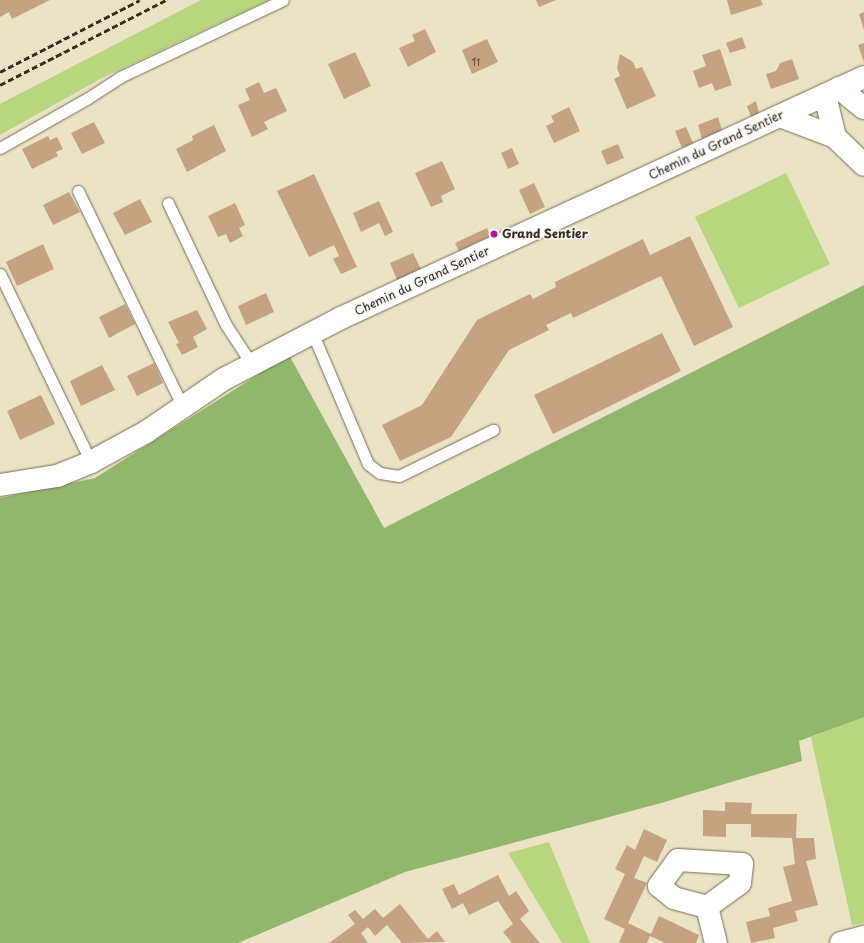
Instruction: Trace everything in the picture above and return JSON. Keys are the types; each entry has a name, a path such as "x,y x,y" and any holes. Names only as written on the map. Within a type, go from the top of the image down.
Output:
{"street":[{"name":"Chemin du Grand Sentier","path":"0,485 57,476 91,462 146,432 251,363 312,332 864,77"},
{"path":"832,92 864,108"},
{"path":"832,92 835,137"},
{"path":"780,116 835,137 864,165"},
{"path":"706,907 716,943"},
{"path":"841,943 864,937"}],"lane":[{"path":"0,148 88,98 120,77 283,0"},
{"path":"78,191 183,407"},
{"path":"168,203 226,325 251,363"},
{"path":"0,274 91,462"},
{"path":"312,332 368,464 380,474 399,476 493,430"}],"green space":[{"path":"201,0 269,0 102,78 0,135 0,104"},
{"path":"786,173 830,264 739,308 695,217"},
{"path":"864,285 864,717 799,741 802,761 661,803 405,872 238,943 0,943 0,498 95,478 289,355 384,528"},
{"path":"864,716 864,923 852,925 811,737"},
{"path":"549,842 590,943 562,943 508,853"}],"building":[{"path":"0,0 50,0 12,19 9,12 0,17"},
{"path":"536,0 556,0 539,7"},
{"path":"727,0 761,0 763,5 731,15"},
{"path":"864,12 864,30 859,14"},
{"path":"425,29 436,52 408,67 399,48 415,41 412,35"},
{"path":"742,37 746,48 730,53 726,43"},
{"path":"487,39 498,62 472,74 462,50"},
{"path":"864,43 864,62 858,45"},
{"path":"720,49 732,85 715,91 712,83 699,88 693,71 706,66 702,55"},
{"path":"355,52 371,86 344,99 328,64"},
{"path":"620,54 633,62 636,69 642,67 656,96 627,109 614,79 620,76 617,68"},
{"path":"792,59 799,79 771,89 766,74 776,71 780,63"},
{"path":"259,82 264,93 276,88 287,111 264,122 268,129 252,137 238,105 250,100 245,89"},
{"path":"756,101 759,113 751,117 747,106"},
{"path":"569,107 580,131 554,143 546,126 554,122 551,116"},
{"path":"718,117 722,130 702,139 698,125"},
{"path":"94,122 105,143 82,154 71,133"},
{"path":"214,125 226,151 187,172 176,149 193,140 192,136"},
{"path":"686,127 693,143 682,148 675,131"},
{"path":"48,136 50,140 57,137 63,149 56,152 58,156 32,169 22,149"},
{"path":"618,144 624,158 607,165 601,151"},
{"path":"512,148 519,164 508,169 501,153"},
{"path":"442,161 455,189 441,196 443,202 431,207 415,173"},
{"path":"314,174 357,267 341,274 333,259 339,256 334,245 309,257 277,191"},
{"path":"534,183 545,207 530,214 519,190"},
{"path":"69,192 80,212 53,225 43,205"},
{"path":"140,199 152,222 125,235 113,213"},
{"path":"379,201 393,232 385,236 379,223 361,232 353,213"},
{"path":"235,203 245,225 239,228 243,236 230,243 226,234 218,237 208,216"},
{"path":"487,228 490,236 459,251 455,243"},
{"path":"690,236 733,327 694,346 661,276 573,318 571,313 546,325 549,330 509,350 451,437 400,461 382,425 422,405 477,320 530,294 533,299 556,287 555,282 643,239 650,255"},
{"path":"43,244 54,269 17,286 6,262"},
{"path":"413,253 421,269 397,280 390,263"},
{"path":"266,293 274,312 246,325 238,306"},
{"path":"125,304 135,324 109,338 99,317"},
{"path":"197,310 207,329 193,337 198,347 182,355 176,344 179,343 168,322"},
{"path":"662,333 681,371 553,434 534,395"},
{"path":"154,363 163,383 137,396 127,376"},
{"path":"102,365 115,390 81,406 70,381"},
{"path":"41,395 55,424 20,440 7,411"},
{"path":"725,802 752,803 751,814 797,814 796,838 814,838 816,859 806,861 818,905 795,911 798,921 773,928 775,938 751,943 746,922 770,916 768,908 792,901 783,867 795,864 792,838 751,837 751,824 726,824 726,837 703,836 703,810 725,811"},
{"path":"644,829 667,840 657,862 644,856 634,878 647,883 628,923 651,934 659,916 699,935 696,943 665,943 650,936 647,943 622,943 619,942 625,929 604,919 625,874 615,869 627,845 635,850"},
{"path":"498,875 509,896 516,891 529,911 520,919 540,943 512,943 503,932 513,924 498,901 469,915 463,903 452,909 442,889 454,884 459,895"},
{"path":"400,904 428,939 437,931 445,942 402,943 387,925 375,936 368,927 361,933 368,943 329,943 355,924 348,915 355,910 363,919 375,909 383,918"}],"railway":[{"path":"0,72 140,0"},
{"path":"0,85 166,0"}],"place":[{"name":"Grand Sentier","path":"494,234"}]}
